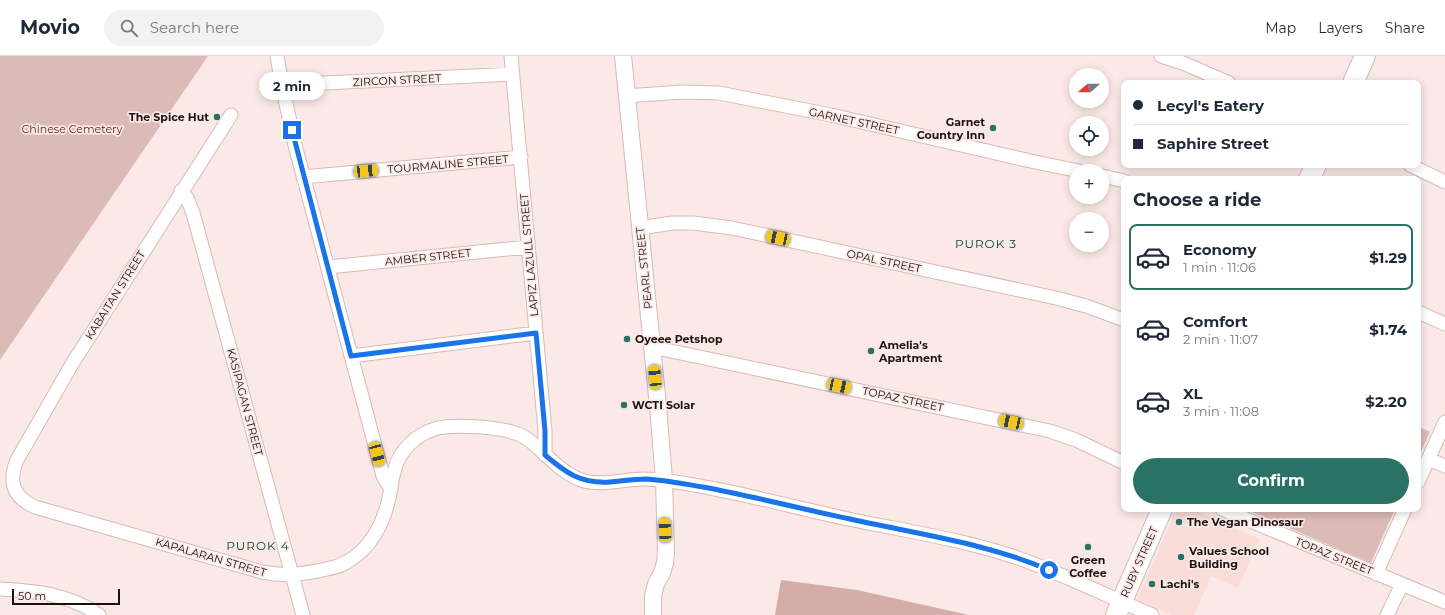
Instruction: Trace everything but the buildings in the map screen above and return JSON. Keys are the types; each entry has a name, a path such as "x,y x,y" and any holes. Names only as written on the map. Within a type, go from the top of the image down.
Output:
{"main road":[{"path":"1354,80 1365,56"},
{"name":"RUBY STREET","path":"1119,608 1161,512"}],"street":[{"path":"277,56 282,85 303,177 383,476 391,489"},
{"name":"LAPIZ LAZULL STREET","path":"511,56 545,431 545,455"},
{"name":"PEARL STREET","path":"622,56 664,480 666,552 665,563 656,584 653,596 653,615"},
{"path":"1161,56 1183,63 1222,80"},
{"name":"ZIRCON STREET","path":"282,85 513,74"},
{"name":"GARNET STREET","path":"626,96 682,92 719,93 831,115 1069,169"},
{"name":"KABAITAN STREET","path":"13,482 14,469 17,460 72,364 181,191 231,115"},
{"name":"TOURMALINE STREET","path":"303,177 521,158"},
{"path":"1416,168 1445,182"},
{"path":"1109,178 1121,180"},
{"name":"KASIPAGAN STREET","path":"181,191 187,198 193,213 303,615"},
{"name":"OPAL STREET","path":"640,228 673,223 693,222 732,228 1056,298 1086,306 1121,319"},
{"name":"AMBER STREET","path":"328,268 528,247"},
{"path":"1421,313 1445,324"},
{"path":"351,356 536,333"},
{"name":"TOPAZ STREET","path":"652,347 1050,431 1076,440 1121,462"},
{"path":"1421,476 1445,422"},
{"name":"KAPALARAN STREET","path":"13,482 20,498 35,507 262,572 279,575 293,575 340,565 350,561 359,554 376,533 388,503 394,469 407,445 418,437 440,428 455,426 506,430 520,435 535,445 560,468 583,480 595,482 644,479 664,480 728,492 994,550 1035,564 1119,608 1152,615"},
{"path":"1429,459 1445,466"},
{"name":"TOPAZ STREET","path":"1229,512 1445,602"},
{"path":"1376,574 1404,512"},
{"path":"1387,615 1402,584"},
{"path":"0,589 44,593 69,599 84,605 99,615"}],"shaded area":[{"name":"Values School Building","path":"1175,512 1199,512 1260,539 1238,588 1211,576 1194,615 1171,615 1137,600"},
{"path":"781,580 857,590 969,615 775,615"}],"green space":[{"name":"Chinese Cemetery","path":"0,56 208,56 0,360"},
{"path":"1421,428 1430,432 1421,452"},
{"path":"1252,512 1394,512 1371,563"}],"place":[{"name":"The Spice Hut","path":"217,117"},
{"name":"Garnet Country Inn","path":"993,128"},
{"name":"Oyeee Petshop","path":"627,339"},
{"name":"Amelia's Apartment","path":"871,351"},
{"name":"WCTI Solar","path":"624,405"},
{"name":"The Vegan Dinosaur","path":"1179,522"},
{"name":"Green Coffee","path":"1088,547"},
{"name":"Values School Building","path":"1181,557"},
{"name":"Lachi's","path":"1152,584"}],"district":[{"name":"PUROK 3","path":"986,243"},
{"name":"PUROK 4","path":"258,545"}],"route":[{"path":"292,130 303,177 351,356 536,333 545,431 545,455 571,475 583,480 595,482 644,479 664,480 728,492 994,550 1049,570"}]}
